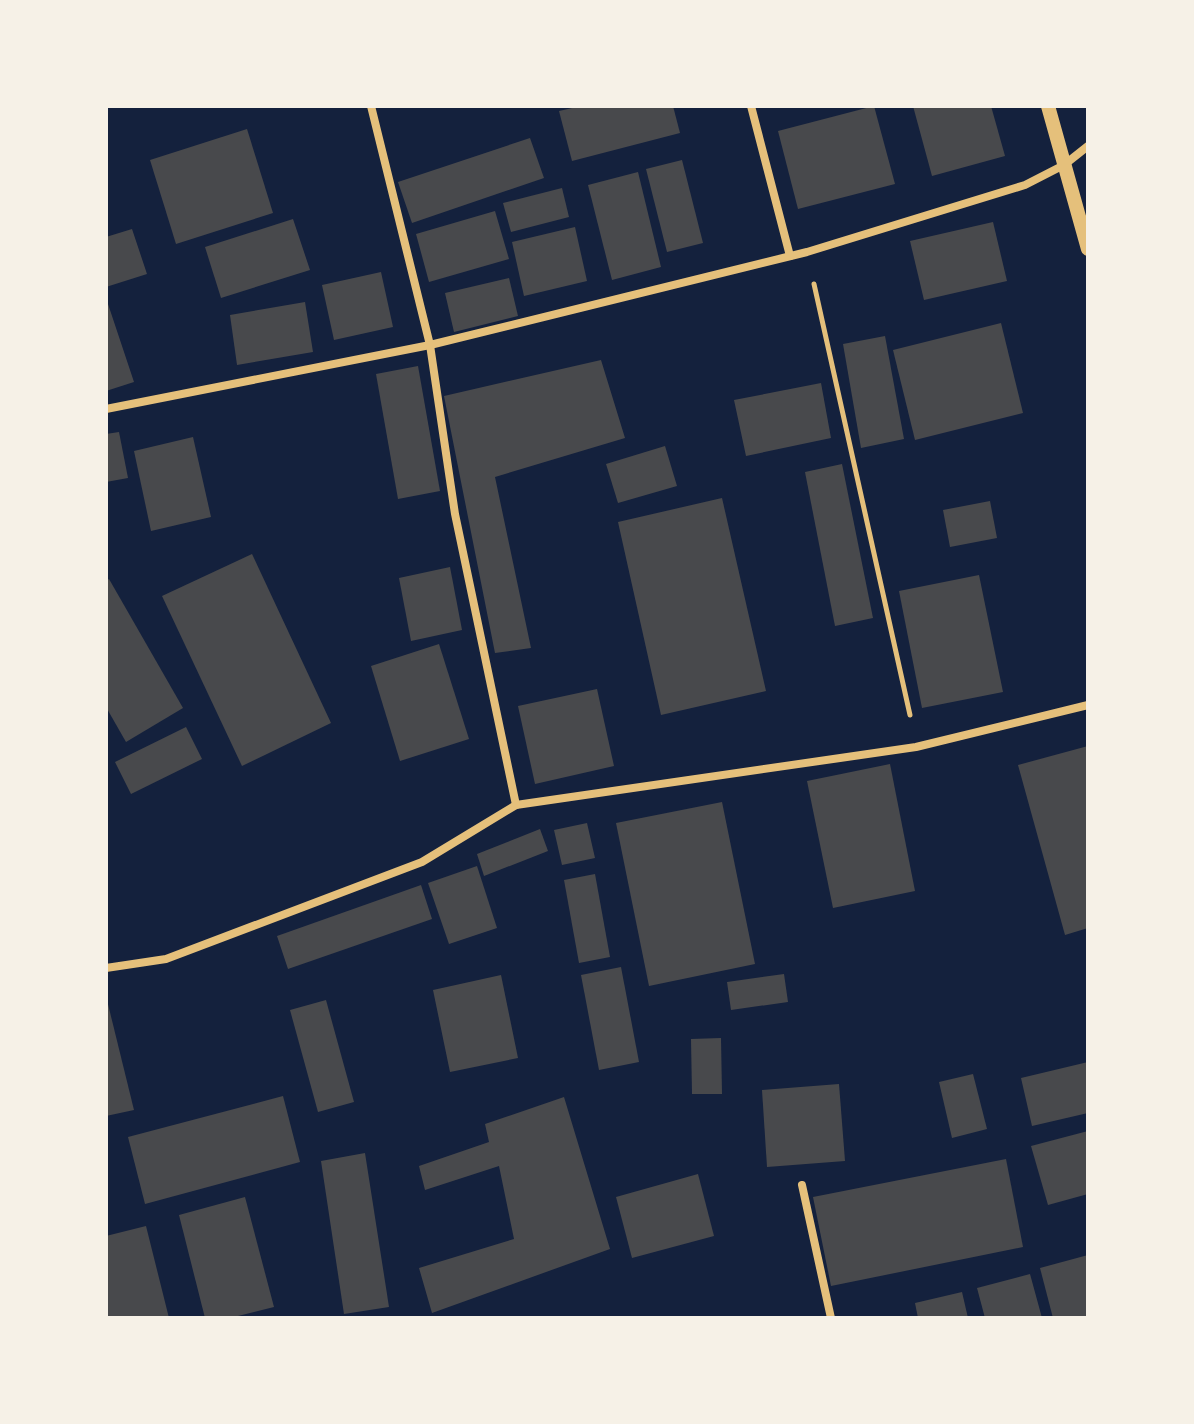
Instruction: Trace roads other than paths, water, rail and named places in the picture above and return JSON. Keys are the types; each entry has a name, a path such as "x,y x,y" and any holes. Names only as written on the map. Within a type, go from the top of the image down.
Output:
{"street":[{"path":"371,106 430,345 455,514 516,805"},
{"path":"751,106 790,256"},
{"path":"1048,106 1088,249"},
{"path":"106,409 430,345 807,252 1025,185 1064,165 1088,146"},
{"path":"106,968 166,959 422,862 516,805 916,747 1088,705"},
{"path":"802,1185 831,1318"}]}
